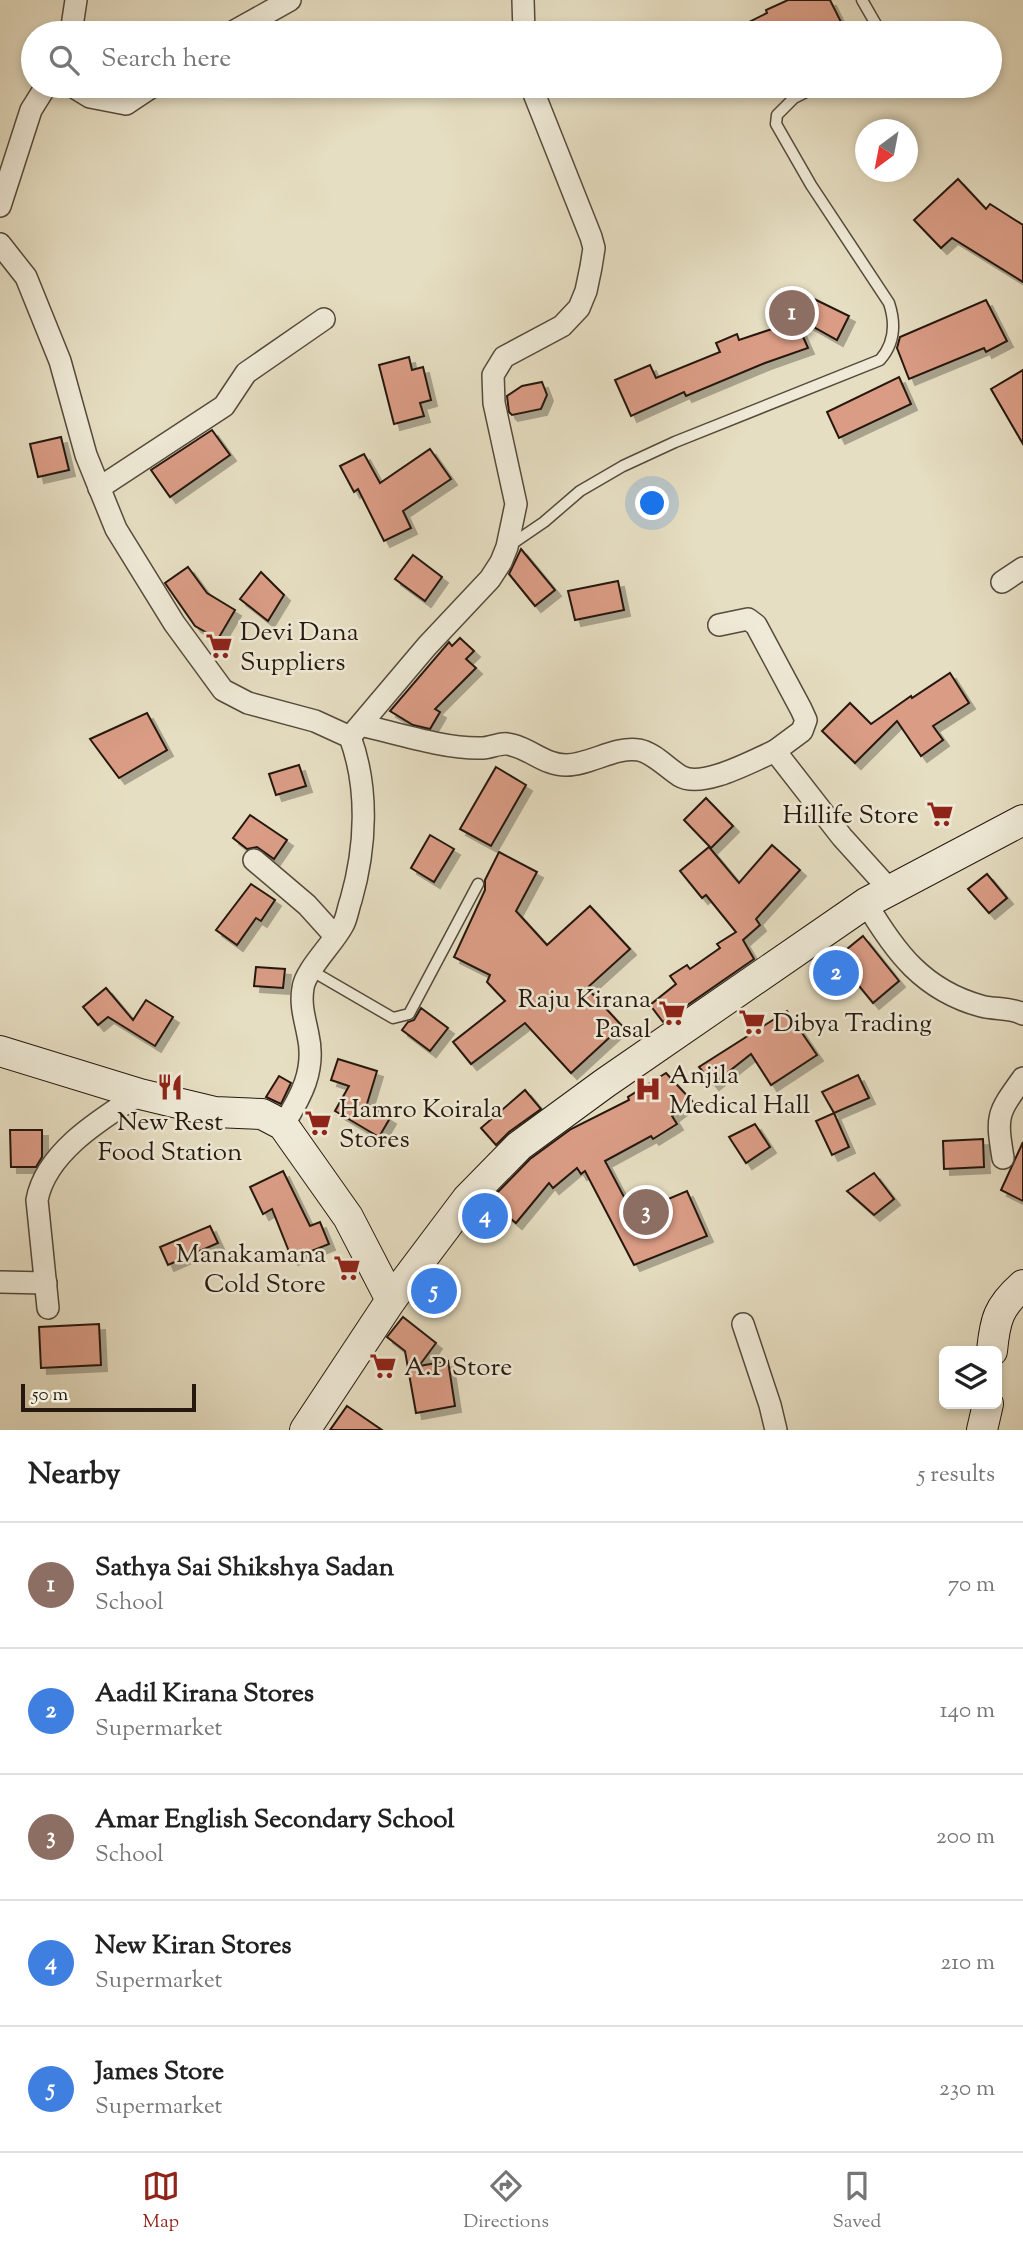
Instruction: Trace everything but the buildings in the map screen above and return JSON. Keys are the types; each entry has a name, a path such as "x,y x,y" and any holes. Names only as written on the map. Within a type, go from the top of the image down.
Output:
{"main road":[{"path":"305,1430 391,1300 467,1199 519,1146 605,1083 877,896 1023,820"},
{"path":"0,1051 140,1094 215,1111 262,1114 283,1125 348,1217 391,1300"},
{"path":"993,1346 998,1315 1008,1298 1023,1286"},
{"path":"982,1430 987,1409"}],"street":[{"path":"73,21 76,0"},
{"path":"252,21 290,0"},
{"path":"523,0 524,21"},
{"path":"0,206 31,110 38,98"},
{"path":"95,98 126,104 135,98"},
{"path":"283,1125 302,1095 310,1071 309,1039 302,1009 303,985 343,925 358,874 364,802 355,731 427,646 490,579 501,562 516,504 494,403 493,375 504,356 562,326 579,308 586,291 594,248 536,98"},
{"path":"0,244 26,277 41,313 60,361 86,455 116,528 174,623 223,690 247,703 355,731 481,748 512,744 550,764 569,765 640,750 659,760 682,778 694,780 712,777 775,751 803,731 806,720 756,625 748,619 719,625"},
{"path":"99,488 224,406 246,373 324,319"},
{"path":"1002,582 1023,568"},
{"path":"775,751 842,837 877,896 888,941 918,972 946,993 984,1007 1012,1008 1023,1014"},
{"path":"254,860 307,905 335,936"},
{"path":"1003,1158 998,1125 1003,1105 1023,1078"},
{"path":"48,1308 37,1200 45,1176 81,1135 140,1094"},
{"path":"0,1282 46,1283"},
{"path":"743,1324 767,1394 776,1430"}],"lane":[{"path":"862,0 874,21"},
{"path":"507,547 544,522 580,491 624,466 675,442 880,360 891,348 894,318 889,303 811,185 776,124 777,115 794,98"},
{"path":"312,971 394,1018 409,1014 478,884"}],"place":[{"name":"Sathya Sai Shikshya Sadan","path":"792,313"},
{"name":"Devi Dana Suppliers","path":"219,646"},
{"name":"Hillife Store","path":"940,814"},
{"name":"Aadil Kirana Stores","path":"836,973"},
{"name":"Raju Kirana Pasal","path":"672,1013"},
{"name":"Dibya Trading","path":"752,1022"},
{"name":"New Rest Food Station","path":"170,1087"},
{"name":"Anjila Medical Hall","path":"648,1089"},
{"name":"Hamro Koirala Stores","path":"318,1123"},
{"name":"Amar English Secondary School","path":"646,1212"},
{"name":"New Kiran Stores","path":"485,1216"},
{"name":"Manakamana Cold Store","path":"347,1268"},
{"name":"James Store","path":"434,1291"},
{"name":"A.P Store","path":"383,1366"}]}
